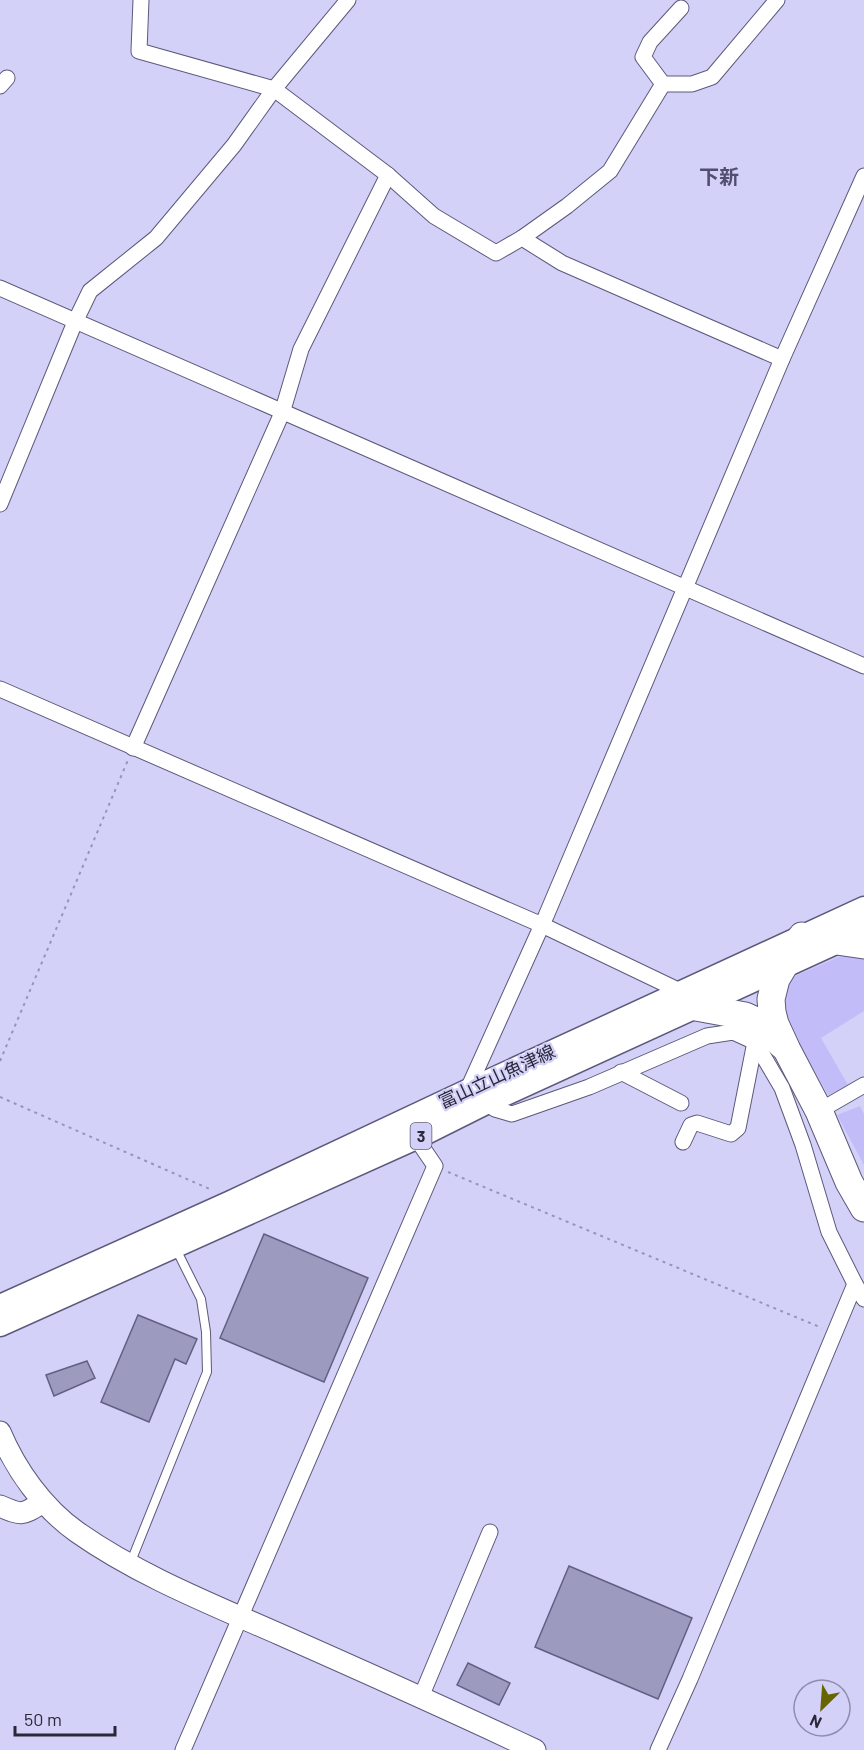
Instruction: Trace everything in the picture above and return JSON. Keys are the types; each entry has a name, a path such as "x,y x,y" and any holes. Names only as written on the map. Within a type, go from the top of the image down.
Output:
{"highway":[{"path":"852,943 802,936 776,979 771,999 775,1024 819,1111 849,1182 864,1208"},
{"path":"689,999 758,1022 787,1050"}],"main road":[{"name":"富山立山魚津線","path":"0,1326 416,1138 689,999 802,936 864,908"},
{"name":"富山立山魚津線","path":"0,1306 231,1202 467,1091 689,999 852,943 864,930"}],"street":[{"path":"141,0 139,51 274,88 388,175 434,216 496,253 522,238 567,206 610,171 663,84"},
{"path":"0,504 90,291 156,238 234,145 274,88 348,0"},
{"path":"663,84 692,84 712,77 777,0"},
{"path":"663,84 643,57 650,42 681,8"},
{"path":"133,748 282,413 302,349 388,175"},
{"path":"467,1091 542,925 782,359 864,176"},
{"path":"522,238 562,263 782,359"},
{"path":"0,288 864,666"},
{"path":"0,689 542,925 689,999"},
{"path":"486,1103 495,1109 512,1114 589,1087 707,1036 733,1032 755,1042 782,1088 803,1145 829,1232 864,1299"},
{"path":"683,1142 691,1125 698,1122 731,1134 738,1128 755,1042"},
{"path":"621,1072 681,1103"},
{"path":"819,1111 864,1085"},
{"path":"183,1750 435,1166 416,1138"},
{"path":"658,1750 690,1679 855,1284"},
{"path":"0,1432 20,1470 43,1502 75,1531 130,1565 535,1750"},
{"path":"0,1506 17,1513 24,1513 43,1502"},
{"path":"421,1697 490,1532"}],"lane":[{"path":"130,1565 207,1372 206,1332 201,1299 175,1246"}],"path":[{"path":"0,1061 133,748"},
{"path":"0,1097 208,1188 231,1202"},
{"path":"435,1166 835,1334"}],"shaded area":[{"path":"850,952 864,954 864,1011 821,1038 848,1085 828,1095 790,1027 784,981"},
{"path":"860,1106 864,1114 864,1165 837,1115"}],"building":[{"path":"264,1234 368,1278 324,1382 220,1338"},
{"path":"138,1315 197,1339 186,1364 175,1359 149,1422 101,1402"},
{"path":"87,1361 95,1378 54,1396 46,1375"},
{"path":"569,1566 692,1618 658,1699 535,1647"},
{"path":"468,1663 510,1683 499,1705 457,1685"}],"district":[{"name":"下新","path":"719,177"}]}
